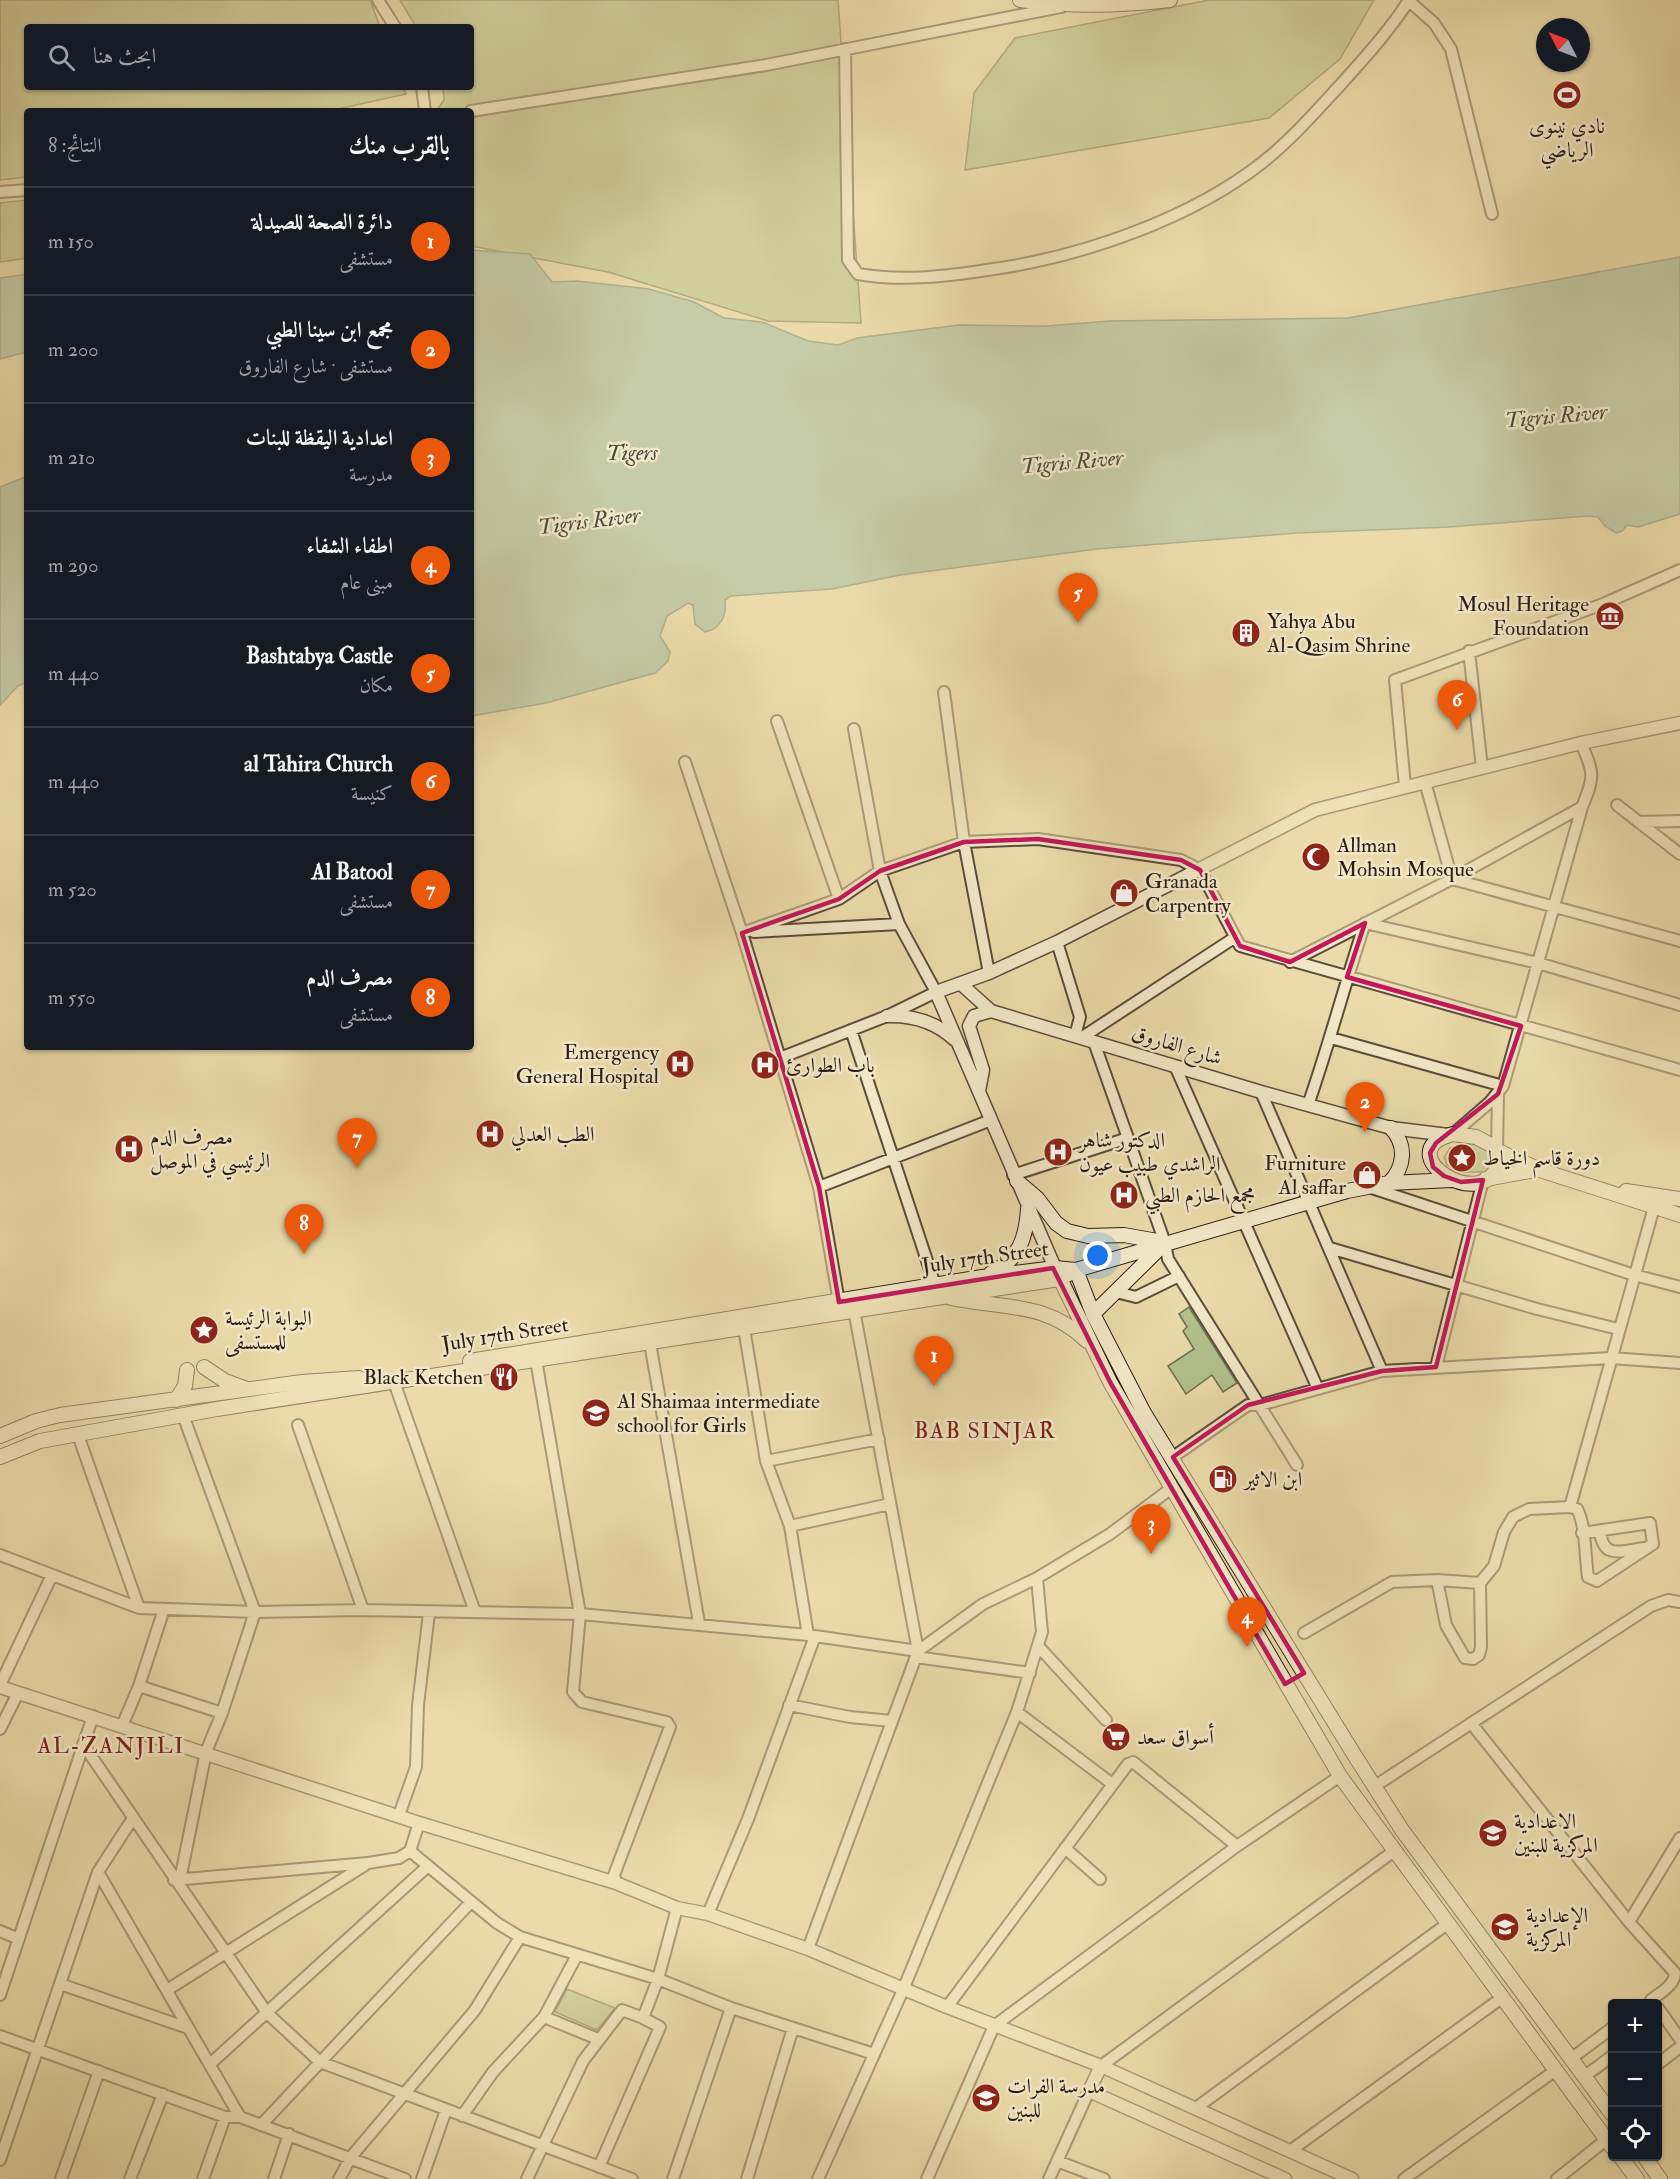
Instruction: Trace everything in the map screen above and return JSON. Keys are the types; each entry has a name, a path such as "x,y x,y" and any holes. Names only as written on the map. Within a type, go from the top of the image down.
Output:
{"main road":[{"path":"1020,0 1067,6 1118,6 1170,0"},
{"path":"1389,1183 1398,1172 1403,1152 1400,1139 1392,1128"},
{"path":"1450,1135 1433,1146 1430,1159 1436,1170 1452,1180"},
{"name":"شارع الفاروق","path":"1450,1135 1476,1137 1540,1170 1680,1215"},
{"path":"1484,1179 1499,1165 1498,1150"},
{"name":"شارع الفاروق","path":"1242,1220 1306,1202 1389,1183 1452,1180 1466,1182 1518,1171 1540,1170"},
{"path":"1015,1178 1037,1198 1056,1223 1067,1231 1088,1236 1124,1235 1166,1242"},
{"name":"شارع الفاروق","path":"1597,1187 1680,1199"},
{"path":"982,1277 1000,1269 1015,1257 1026,1231 1028,1209"},
{"name":"July 17th Street","path":"0,1436 36,1421 60,1415 249,1390 363,1378 839,1302 938,1291 1076,1270 1242,1220"},
{"path":"1093,1314 1166,1242"},
{"path":"1076,1270 1093,1314 1144,1413 1402,1830 1585,2076 1608,2103"},
{"path":"1057,1273 1097,1351 1110,1382 1340,1776 1608,2140"},
{"name":"July 17th Street","path":"0,1457 40,1442 183,1414 854,1310 938,1291 982,1277 1057,1273"},
{"path":"938,1291 1038,1311 1076,1331 1097,1351"},
{"path":"204,1366 225,1381 249,1390"},
{"path":"176,1400 185,1386 187,1370"},
{"path":"1285,1684 1304,1673"},
{"path":"1623,2161 1637,2179"},
{"path":"1647,2161 1660,2179"}],"street":[{"path":"378,0 393,24"},
{"path":"845,49 848,260 858,274 878,278 950,276 1038,263 1111,241 1209,199 1263,162 1322,106 1384,37 1409,0 1434,23 1451,49 1492,214"},
{"path":"474,111 754,66 1067,6"},
{"path":"422,90 424,108"},
{"path":"0,192 24,190"},
{"path":"1405,786 1395,680 1469,651 1603,604 1680,570"},
{"path":"1469,651 1482,768"},
{"path":"944,692 964,842 989,973"},
{"path":"777,721 839,899"},
{"path":"780,1058 887,1016 936,992 989,973 1057,942 1315,810 1581,742 1680,723"},
{"path":"854,729 880,871 899,924 936,992 1057,1273"},
{"path":"1498,1150 1500,1090 1521,1026 1582,807 1590,789 1593,770 1581,742"},
{"path":"685,762 742,933 819,1187 839,1302"},
{"path":"1425,782 1452,879"},
{"path":"1617,806 1680,854"},
{"path":"1290,962 1452,879 1582,807"},
{"path":"1638,822 1680,821"},
{"path":"742,933 839,899 880,871 964,842 1038,839 1182,860 1200,870 1240,946 1290,962 1680,1070"},
{"path":"1452,879 1680,941"},
{"path":"1365,922 1538,963 1680,1005"},
{"path":"1308,1105 1331,1038 1347,977 1365,922"},
{"path":"742,933 899,924"},
{"path":"1078,1037 1234,938"},
{"path":"1057,942 1080,1017 1078,1037"},
{"path":"961,984 991,1011"},
{"path":"979,1091 983,1070 969,1026 975,1016 991,1011"},
{"name":"شارع الفاروق","path":"991,1011 1261,1092 1392,1128 1450,1135"},
{"path":"887,1016 907,1016 926,1022 943,1030 958,1043"},
{"path":"851,1030 892,1159 938,1291"},
{"path":"1331,1038 1500,1090"},
{"path":"1094,1042 1166,1242 1168,1259 1297,1465"},
{"path":"1175,1066 1318,1389"},
{"path":"1450,1135 1500,1090"},
{"path":"1261,1092 1306,1202 1330,1248 1382,1371"},
{"path":"819,1187 991,1120"},
{"path":"1015,1178 1128,1138"},
{"path":"1436,1367 1484,1179"},
{"path":"1368,1187 1634,1275 1680,1287"},
{"path":"1570,1507 1654,1207"},
{"path":"1330,1248 1457,1283 1536,1309 1618,1329"},
{"path":"1116,1292 1136,1297 1179,1276"},
{"path":"808,1949 917,1654 854,1310"},
{"path":"708,1914 748,1819 812,1635 790,1526 766,1461 744,1328"},
{"path":"650,1343 699,1623"},
{"path":"1173,1457 1248,1405 1260,1405 1382,1371 1611,1358 1680,1363"},
{"path":"536,1360 580,1614 573,1687 575,1696 582,1702 667,1722 670,1727 614,1875 616,1883"},
{"path":"394,1382 475,1612"},
{"path":"174,1880 181,1875 206,1752 222,1713 255,1612 183,1414"},
{"path":"297,1425 363,1610"},
{"path":"78,1435 139,1608"},
{"path":"766,1461 879,1439"},
{"path":"917,1654 983,1604 1037,1578 1110,1534 1173,1487"},
{"path":"790,1526 890,1504"},
{"path":"1437,1580 1446,1625 1465,1658 1473,1659 1479,1655 1481,1647 1480,1583 1494,1566 1504,1532 1514,1517 1529,1509 1570,1507 1577,1509 1582,1518 1582,1533 1588,1577 1597,1581 1653,1544 1650,1523 1582,1533"},
{"path":"1600,1531 1601,1540 1606,1549 1616,1552 1647,1548"},
{"path":"0,1556 139,1608 255,1612 363,1610 580,1614 812,1635 1030,1672"},
{"path":"52,1575 0,1686 419,1822 616,1883 677,1908 708,1914 808,1949 903,1990 1101,2066 1352,2179"},
{"path":"818,2179 903,1990 1017,1712 1042,1632 1037,1578"},
{"path":"1304,1633 1392,1582 1437,1580 1480,1583"},
{"path":"1375,1786 1659,1602 1680,1602"},
{"path":"122,1726 139,1686 164,1609"},
{"path":"399,1815 416,1767 418,1705 429,1613"},
{"path":"1038,1647 1106,1720"},
{"path":"139,1686 222,1713"},
{"path":"0,1729 18,1693"},
{"path":"789,1705 850,1717 892,1721"},
{"path":"1017,1712 1111,1783"},
{"path":"0,1995 93,1716"},
{"path":"1471,1723 1629,1922 1675,1973 1674,1980 1661,1999"},
{"path":"83,1744 267,2013 320,2062 630,2179"},
{"path":"947,2007 1123,1767 1133,1762 1237,1846"},
{"path":"927,2179 994,2026 1237,1846 1340,1776"},
{"path":"0,2160 98,1872 133,1818"},
{"path":"174,1880 368,1863 399,1858 410,1851 419,1822"},
{"path":"1629,1922 1680,1838"},
{"path":"1065,1848 1100,1879"},
{"path":"410,1851 471,1902 520,1937 657,1979 731,2008 874,2054"},
{"path":"1049,2179 1101,2066 1394,1851"},
{"path":"167,1989 368,1863"},
{"path":"210,2064 428,1866"},
{"path":"98,1872 240,2117"},
{"path":"261,2125 471,1902"},
{"path":"643,2018 657,1979 677,1908"},
{"path":"1196,2108 1447,1924"},
{"path":"0,1932 19,1939"},
{"path":"339,2179 351,2157 475,2010 520,1937"},
{"path":"462,2116 494,2072 544,2016 577,1955"},
{"path":"60,1984 188,2028"},
{"path":"1290,2151 1503,1997"},
{"path":"673,2179 731,2008"},
{"path":"527,2179 583,2061 622,2010 660,2027 599,2167"},
{"path":"544,2016 598,2039"},
{"path":"1662,2017 1680,2039"},
{"path":"747,2179 793,2028"},
{"path":"1572,2058 1608,2031"},
{"path":"0,2036 225,2117 240,2117 289,2134 405,2179"},
{"path":"1662,2061 1680,2047"},
{"path":"1585,2076 1608,2059"},
{"path":"1404,2179 1556,2070"},
{"path":"61,2179 99,2071"},
{"path":"1089,2091 1286,2179"},
{"path":"130,2179 163,2094"},
{"path":"422,2179 446,2110"},
{"path":"203,2179 225,2117"},
{"path":"274,2179 289,2134"},
{"path":"1557,2179 1608,2144"},
{"path":"1057,2162 1104,2179"}],"highlighted area":[{"path":"1038,839 1181,860 1200,870 1240,946 1290,962 1365,923 1347,977 1521,1026 1498,1094 1436,1143 1430,1153 1433,1167 1444,1176 1461,1182 1483,1180 1436,1367 1382,1371 1248,1405 1173,1457 1304,1673 1285,1684 1110,1382 1053,1268 839,1302 819,1187 742,933 839,899 880,871 964,842"}],"shaded area":[{"path":"0,0 370,0 379,24 24,24 24,90 404,90 406,94 343,108 24,108 24,177 0,180"},
{"path":"400,0 838,0 861,323 768,321 608,272 474,247 474,108 438,108 444,100 443,90 474,90 474,24 414,24"},
{"path":"1209,0 1374,0 1340,59 1269,118 965,170 974,93 1015,38"},
{"path":"24,200 24,258 0,262 0,203"},
{"path":"1464,1143 1481,1147 1491,1154 1494,1158 1488,1172 1463,1172 1447,1165 1444,1157 1450,1148"},
{"path":"1189,1307 1237,1383 1223,1392 1212,1375 1186,1394 1168,1366 1194,1349 1183,1331 1187,1327 1179,1314"},
{"path":"567,1989 615,2008 597,2030 555,2012"}],"water":[{"name":"Tigers","path":"474,250 530,254 552,282 577,281 649,289 694,302 724,318 762,322 808,341 838,345 857,338 959,325 1047,326 1110,321 1348,318 1680,257 1680,514 1638,527 1627,525 1622,531 1616,533 1605,526 1598,517 1588,516 1449,527 1297,533 1097,549 900,575 832,589 731,596 725,600 724,616 719,625 705,632 695,624 693,605 688,603 667,616 660,636 670,652 668,661 655,673 546,703 474,715"},
{"path":"24,274 24,353 0,359 0,278"},
{"path":"24,477 24,683 18,686 0,705 0,487"}],"place":[{"name":"نادي نينوى الرياضي","path":"1567,95"},
{"name":"Mosul Heritage Foundation","path":"1610,616"},
{"name":"Bashtabya Castle","path":"1078,623"},
{"name":"Yahya Abu Al-Qasim Shrine","path":"1246,633"},
{"name":"al Tahira Church","path":"1457,730"},
{"name":"Allman Mohsin Mosque","path":"1316,857"},
{"name":"Granada Carpentry","path":"1124,893"},
{"name":"Emergency General Hospital","path":"680,1064"},
{"name":"باب الطوارئ","path":"765,1065"},
{"name":"مجمع ابن سينا الطبي","path":"1365,1132"},
{"name":"الطب العدلي","path":"490,1134"},
{"name":"مصرف الدم الرئيسي في الموصل","path":"129,1149"},
{"name":"الدكتور شاهر الراشدي طبيب عيون","path":"1058,1152"},
{"name":"دورة قاسم الخياط","path":"1462,1158"},
{"name":"Al Batool","path":"357,1168"},
{"name":"Furniture Al saffar","path":"1367,1175"},
{"name":"مجمع الحازم الطبي","path":"1124,1195"},
{"name":"مصرف الدم","path":"304,1254"},
{"name":"البوابة الرئيسة للمستسفى","path":"204,1330"},
{"name":"Black Ketchen","path":"504,1377"},
{"name":"دائرة الصحة للصيدلة","path":"934,1386"},
{"name":"Al Shaimaa intermediate school for Girls","path":"596,1413"},
{"name":"ابن الاثير","path":"1223,1479"},
{"name":"اعدادية اليقظة للبنات","path":"1151,1554"},
{"name":"اطفاء الشفاء","path":"1247,1647"},
{"name":"أسواق سعد","path":"1116,1737"},
{"name":"الاعدادية المركزية للبنين","path":"1493,1833"},
{"name":"الإعدادية المركزية","path":"1505,1927"},
{"name":"مدرسة الفرات للبنين","path":"986,2098"}],"district":[{"name":"BAB SINJAR","path":"985,1430"},
{"name":"AL-ZANJILI","path":"111,1745"}],"water label":[{"name":"Tigris River","path":"1556,415"},
{"name":"Tigris River","path":"1072,461"},
{"name":"Tigris River","path":"589,520"}]}
